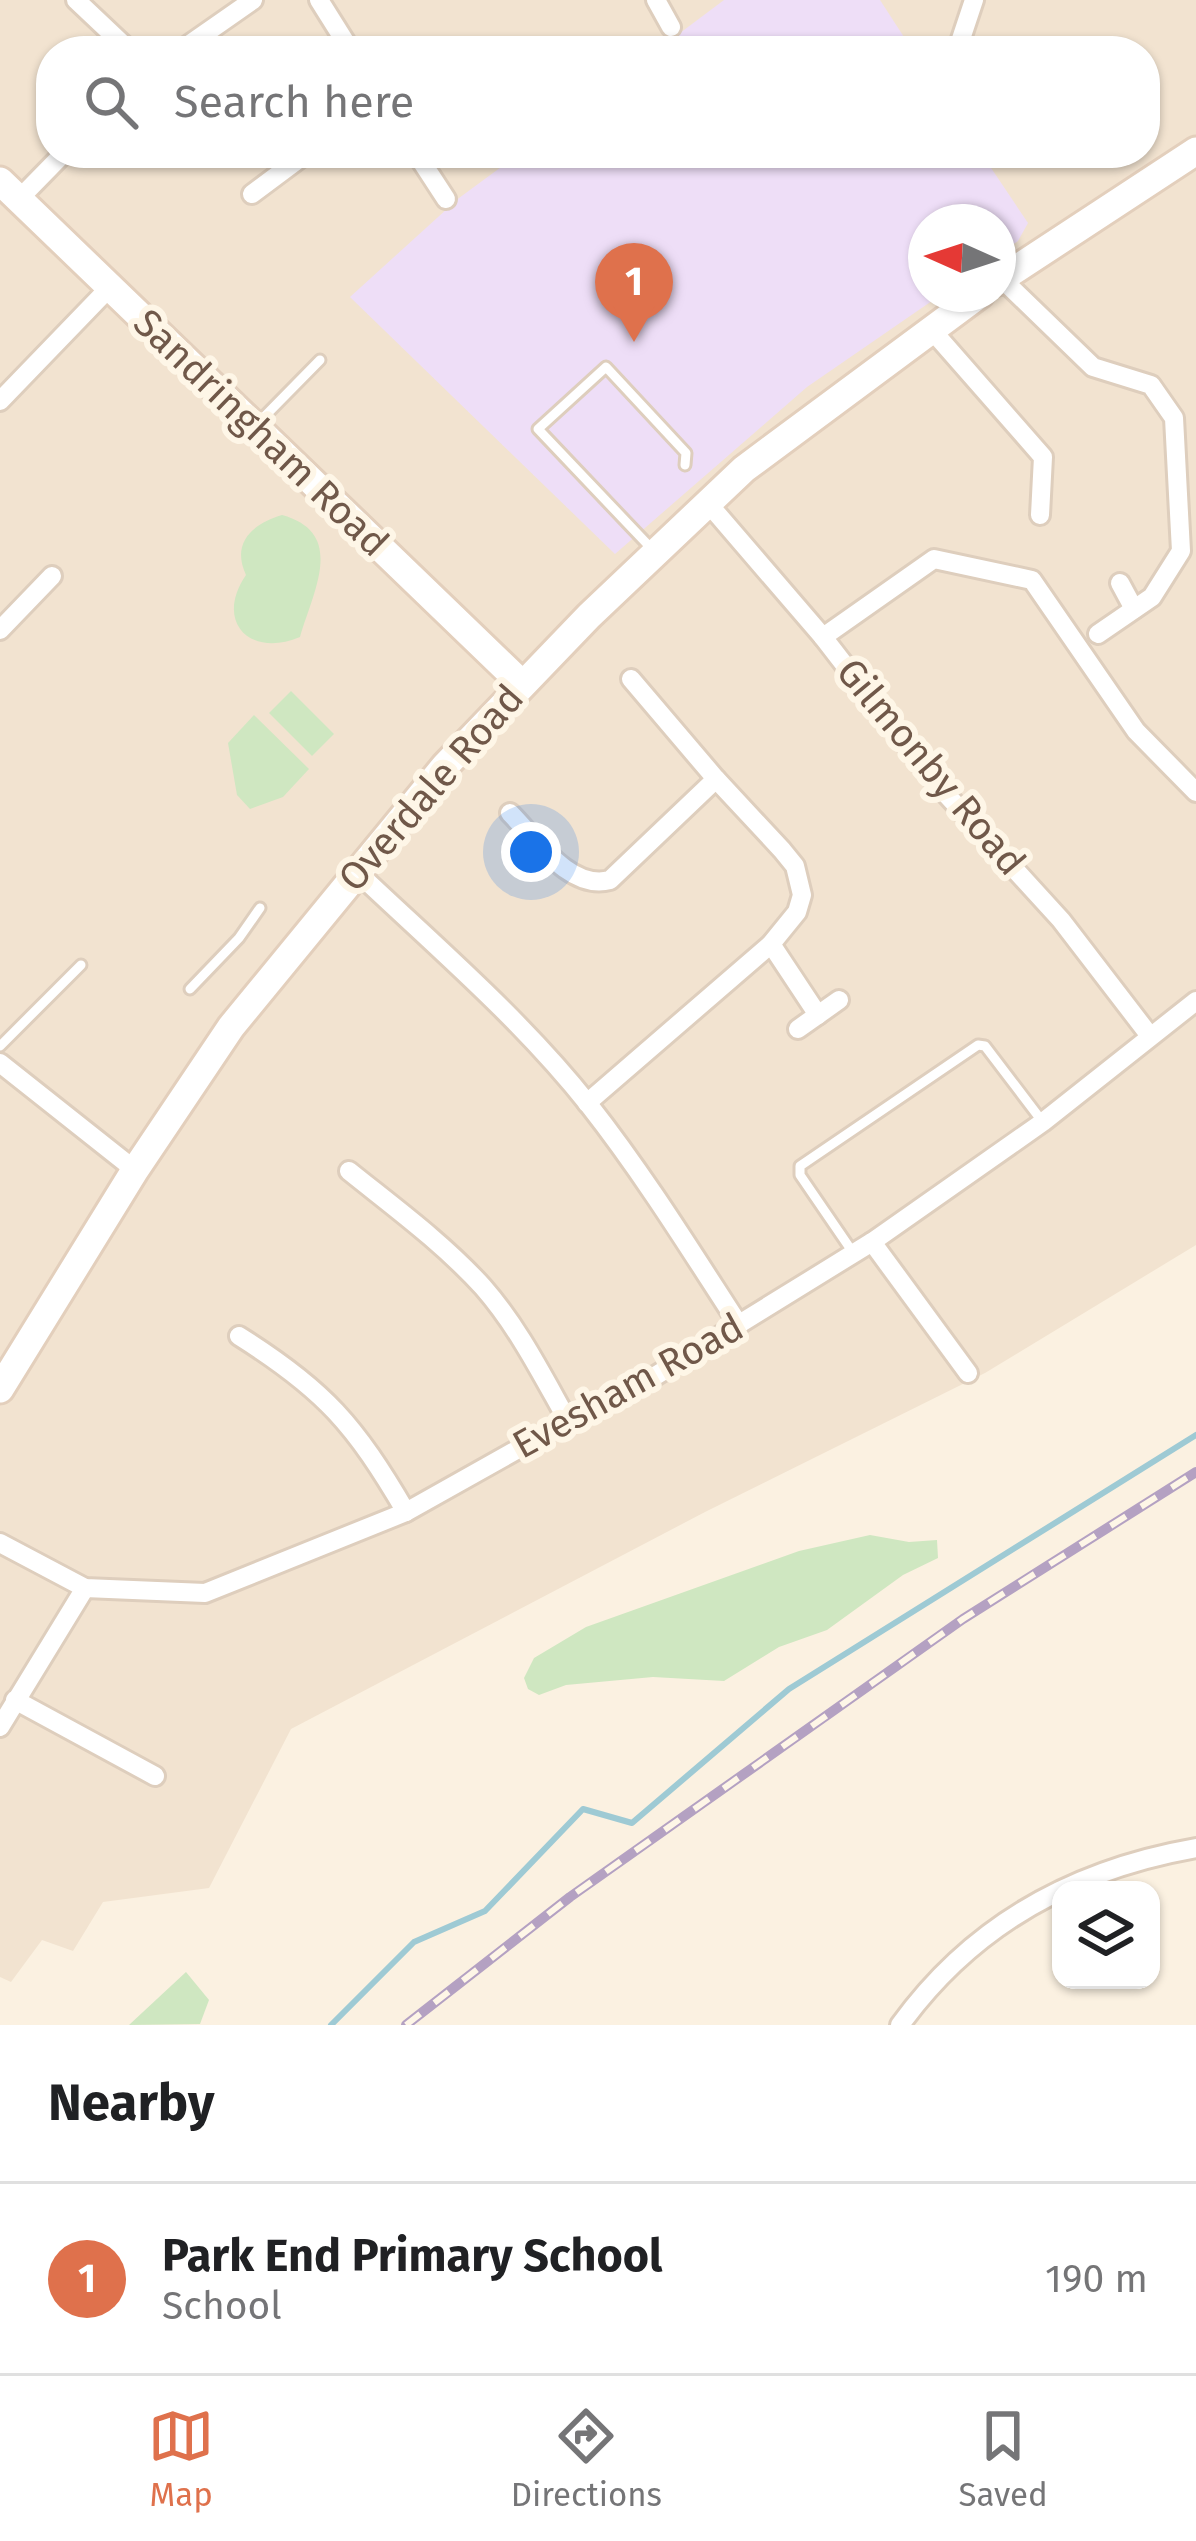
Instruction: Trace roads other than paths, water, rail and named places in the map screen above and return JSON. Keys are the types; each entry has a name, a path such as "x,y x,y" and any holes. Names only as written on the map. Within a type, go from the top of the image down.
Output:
{"street":[{"path":"76,0 114,36"},
{"path":"201,36 253,0"},
{"path":"319,0 342,36"},
{"path":"656,0 670,27"},
{"path":"962,36 974,0"},
{"name":"Overdale Road","path":"1016,270 1196,151"},
{"path":"9,190 42,168"},
{"path":"252,194 287,168"},
{"path":"426,168 446,199"},
{"name":"Sandringham Road","path":"9,190 522,684"},
{"path":"0,401 109,288"},
{"path":"1016,304 1093,367 1151,385 1174,418 1181,551 1152,597 1098,634"},
{"name":"Overdale Road","path":"0,1389 135,1170 231,1028 356,871 522,684 707,502 953,312"},
{"path":"930,328 1042,457 1040,514"},
{"name":"Gilmonby Road","path":"707,502 823,637 935,782 1060,920 1150,1036"},
{"path":"823,637 934,559 1032,580 1136,731 1196,792"},
{"path":"0,630 52,576"},
{"path":"1120,583 1134,609"},
{"path":"587,1103 771,944 797,912 802,895 800,881 782,850 632,679"},
{"path":"510,813 578,880 595,884 610,880 716,779"},
{"path":"356,871 509,1017 587,1103 653,1192 740,1325"},
{"path":"771,944 818,1015"},
{"path":"798,1030 839,1000"},
{"name":"Evesham Road","path":"0,1543 85,1588 206,1593 406,1512 634,1389 872,1242 1042,1122 1196,1001"},
{"path":"3,1074 135,1170"},
{"path":"349,1171 484,1288 525,1345 568,1421"},
{"path":"872,1242 968,1373"},
{"path":"239,1336 292,1369 330,1403 366,1444 406,1512"},
{"path":"0,1727 85,1588"},
{"path":"15,1700 155,1776"},
{"path":"900,2025 964,1953 1044,1895 1100,1870 1196,1848"}],"lane":[{"path":"254,426 320,360"},
{"path":"655,552 538,429 605,367 686,453 685,465"},
{"path":"190,989 239,938 260,908"},
{"path":"0,1046 81,965"},
{"path":"854,1253 800,1175 800,1166 978,1046 985,1046 1042,1122"}],"waterway":[{"path":"331,2025 414,1942 485,1911 583,1809 632,1823 789,1689 1196,1435"}],"railway":[{"path":"406,2025 570,1897 963,1619 1196,1472"}],"place":[{"name":"Park End Primary School","path":"634,342"}]}
